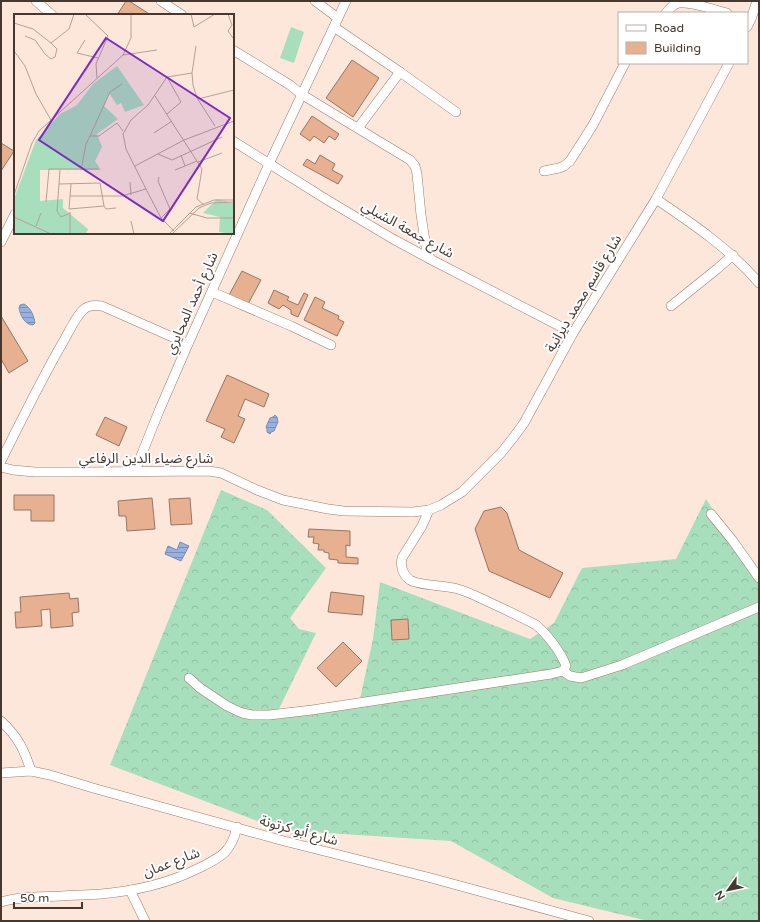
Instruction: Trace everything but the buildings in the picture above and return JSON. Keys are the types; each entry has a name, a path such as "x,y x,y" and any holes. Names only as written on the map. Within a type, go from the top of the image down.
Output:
{"street":[{"path":"36,1 51,14"},
{"path":"161,1 180,14"},
{"path":"316,1 338,18"},
{"name":"شارع أحمد المحايري","path":"135,471 188,344 301,94 346,1"},
{"path":"748,21 757,1"},
{"path":"667,12 676,4 681,3 692,4 723,12"},
{"path":"334,27 456,112"},
{"path":"234,51 290,85 301,94 410,160 415,166 417,174 420,216 430,259"},
{"path":"544,171 559,168 570,161 593,125 624,64"},
{"name":"شارع قاسم محمد ديرانية","path":"428,510 441,505 462,492 513,438 535,404 573,333 656,199 728,64"},
{"path":"358,128 400,72"},
{"name":"شارع جمعة الشبلي","path":"234,142 329,201 430,259 573,333"},
{"path":"656,199 717,242 759,283"},
{"path":"1,242 14,216"},
{"path":"1,222 8,228"},
{"path":"671,306 732,255"},
{"path":"212,292 284,323 330,345"},
{"path":"1,461 58,350 79,315 88,306 102,306 188,344"},
{"name":"شارع ضياء الدين الرفاعي","path":"1,467 13,470 35,472 168,472 210,470 221,473 257,490 283,500 328,509 413,512 428,510"},
{"path":"189,678 200,688 227,706 242,713 252,715 269,715 336,707 551,674 563,670 566,666 564,660 548,636 536,625 470,594 448,587 417,583 405,576 401,562 402,558 422,526 428,510"},
{"path":"712,514 759,578"},
{"path":"563,670 570,676 581,678 622,665 759,607"},
{"path":"1,721 18,740 31,771"},
{"name":"شارع أبو كرتونة","path":"1,773 31,771 50,775 237,828 589,921"},
{"name":"شارع عمان","path":"1,902 18,898 101,894 130,890 170,880 214,860 224,853 233,842 237,828"},
{"path":"130,890 145,921"}],"green space":[{"path":"291,27 304,32 294,63 280,58"},
{"path":"221,490 267,510 326,568 290,618 299,629 316,633 276,715 360,699 373,639 380,582 530,639 554,623 582,568 676,559 706,499 759,581 759,921 648,921 553,898 451,841 281,830 110,765"}],"water":[{"path":"24,304 29,308 33,315 35,323 33,325 30,325 25,321 20,314 20,305"},
{"path":"275,415 278,422 274,431 270,434 267,432 266,427 270,418"},
{"path":"180,542 189,546 181,561 165,554 168,546 177,550"}]}
